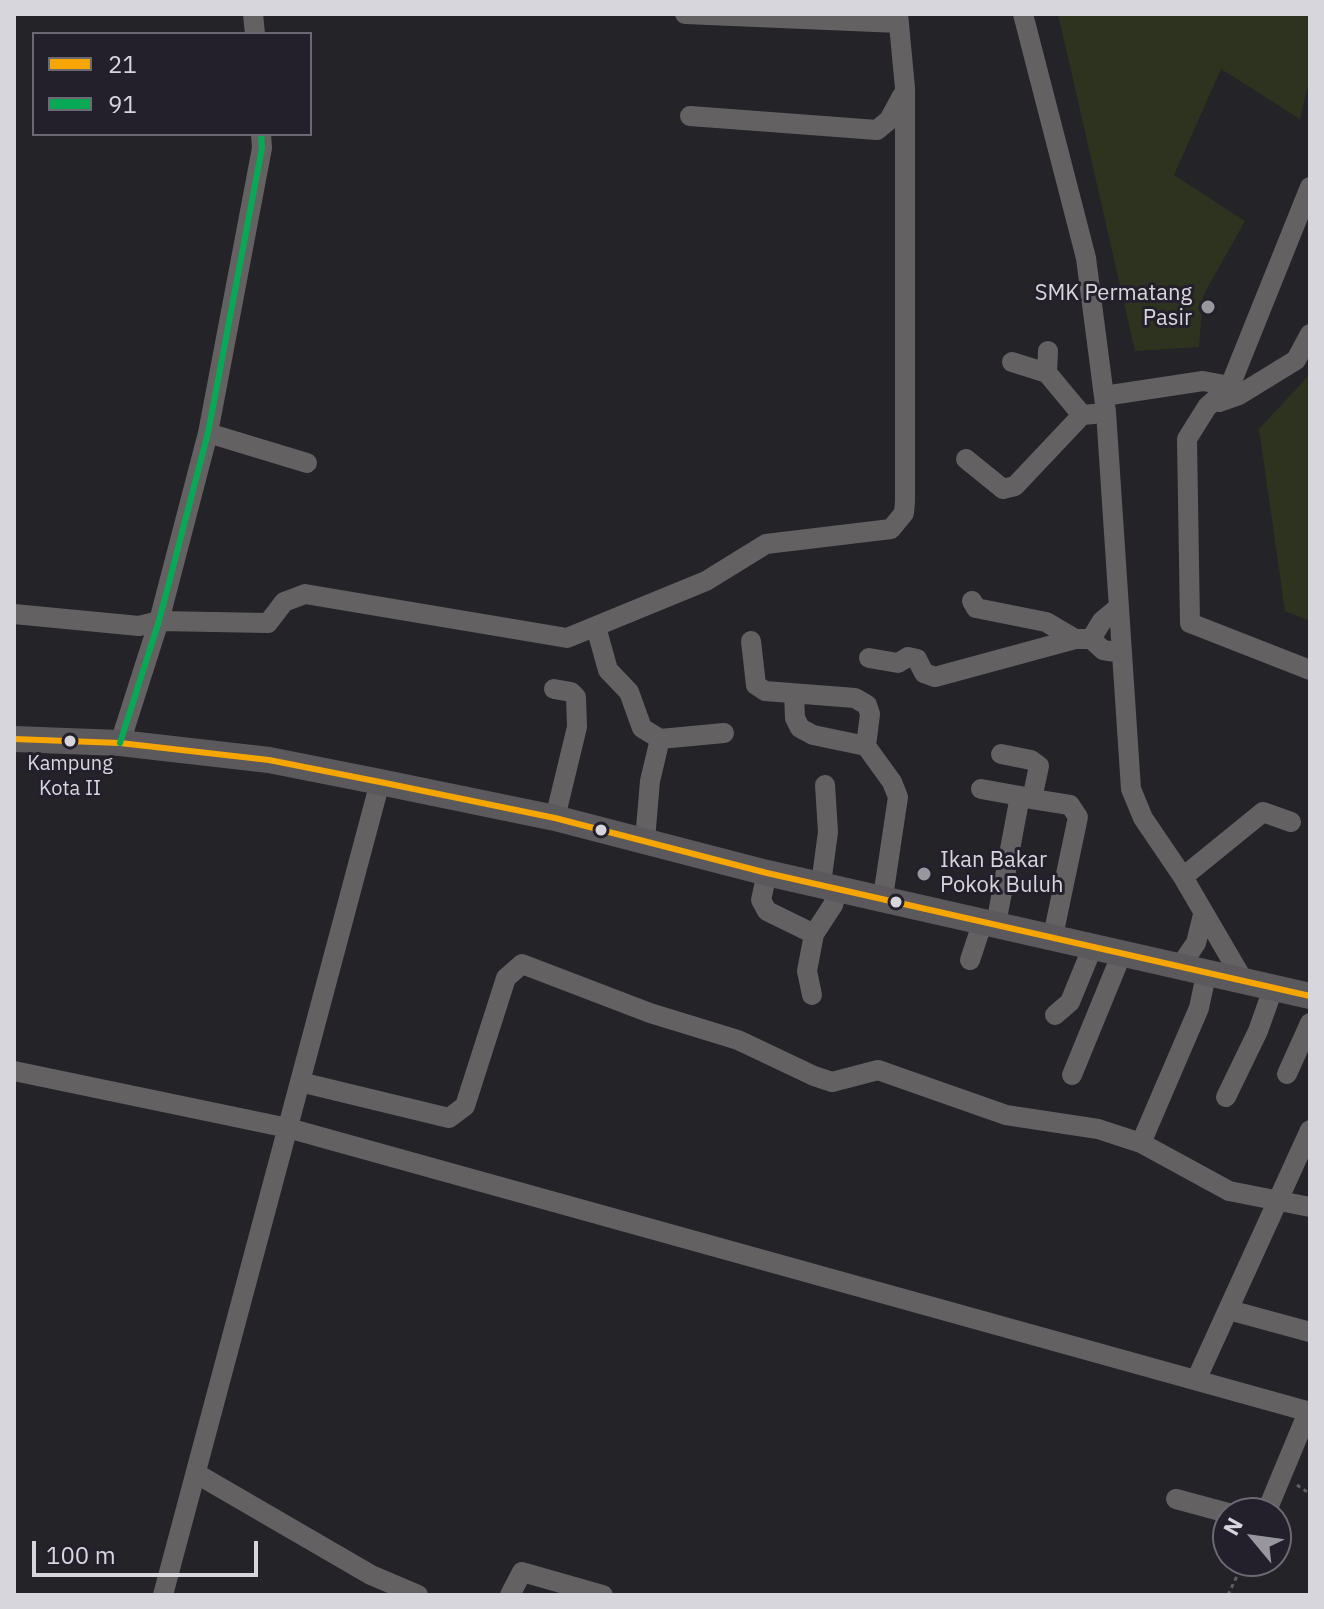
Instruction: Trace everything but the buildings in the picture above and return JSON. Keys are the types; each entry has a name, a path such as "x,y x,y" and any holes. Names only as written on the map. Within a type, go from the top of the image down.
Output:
{"main road":[{"path":"14,739 120,743 269,760 380,782 555,818 767,873 1242,978 1310,996"}],"street":[{"path":"14,614 139,626 159,621 268,623 284,602 305,594 567,638 706,581 766,544 891,529 904,513 905,88 898,19 685,14"},
{"path":"1023,14 1086,258 1105,404 1131,789 1143,818 1183,877 1242,978"},
{"path":"690,116 877,130 889,120 905,88"},
{"path":"120,743 159,621 208,433 262,148 261,136"},
{"path":"1310,187 1230,386 1207,407 1187,439 1190,623 1310,670"},
{"path":"1207,407 1239,395 1296,360 1310,334"},
{"path":"1047,373 1048,351"},
{"path":"1012,362 1047,373 1082,415"},
{"path":"966,459 1003,489 1015,486 1082,415 1105,404 1203,381 1230,386"},
{"path":"208,433 307,463"},
{"path":"972,601 976,608 1046,622 1103,650 1122,653"},
{"path":"869,658 898,663 908,657 917,659 924,673 935,677 1083,639 1119,607"},
{"path":"596,627 608,670 629,692 642,728 660,739 724,733"},
{"path":"751,641 756,685 765,691 855,698 867,705 870,714 866,746"},
{"path":"554,689 571,692 576,697 577,727 555,818"},
{"path":"794,694 795,718 800,728 813,735 866,746 892,782 898,797 883,897"},
{"path":"645,840 650,781 660,739"},
{"path":"970,960 990,923 1026,798 1039,766 1031,760 1001,754"},
{"path":"163,1595 380,782"},
{"path":"812,995 807,971 814,934 833,905 829,886 825,785"},
{"path":"981,789 1070,805 1078,817 1053,936"},
{"path":"1183,877 1263,812 1291,822"},
{"path":"767,873 761,900 767,911 814,934"},
{"path":"1141,1143 1199,1008 1194,968 1203,915"},
{"path":"1055,1015 1070,1002 1093,946"},
{"path":"1072,1075 1122,953"},
{"path":"300,1082 449,1118 465,1106 506,978 522,964 650,1013 738,1040 832,1082 878,1070 1006,1115 1098,1129 1141,1143 1214,1185 1310,1207"},
{"path":"1226,1097 1258,1031 1274,986"},
{"path":"1287,1074 1310,1023"},
{"path":"14,1071 288,1128 1197,1378 1309,1412 1273,1497"},
{"path":"1197,1378 1310,1130"},
{"path":"1229,1310 1310,1332"},
{"path":"197,1474 371,1575 418,1595"},
{"path":"1176,1499 1212,1509"},
{"path":"510,1595 522,1572 603,1595"}],"green space":[{"path":"1058,14 1310,14 1310,77 1300,119 1221,69 1174,175 1245,221 1203,296 1199,347 1135,351"},
{"path":"1310,374 1310,621 1285,611 1259,429"}],"transit line":[{"name":"91","path":"120,743 159,621 208,433 262,148 261,136"},
{"name":"21","path":"14,739 120,743 269,760 380,782 555,818 767,873 1310,996"}],"place":[{"name":"SMK Permatang Pasir","path":"1208,307"},
{"name":"Kampung Kota II","path":"70,741"},
{"name":"Ikan Bakar Pokok Buluh","path":"924,874"}]}
